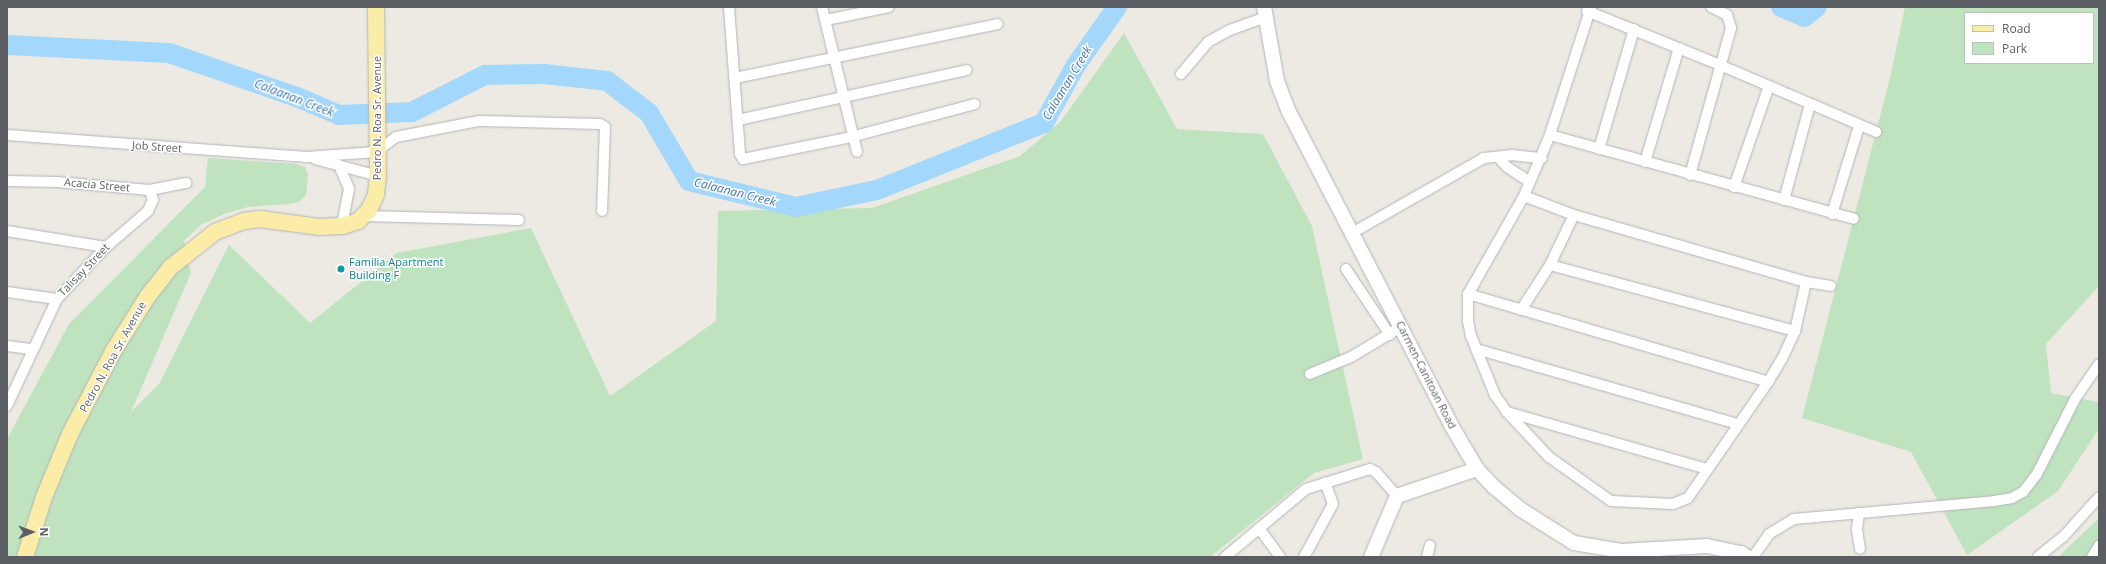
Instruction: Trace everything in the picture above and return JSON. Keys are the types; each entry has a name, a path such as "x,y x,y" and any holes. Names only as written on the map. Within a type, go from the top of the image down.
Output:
{"main road":[{"name":"Pedro N. Roa Sr. Avenue","path":"25,557 44,497 70,434 114,350 148,296 171,267 215,232 244,221 260,219 320,227 342,226 364,216 373,203 378,176 376,7"},
{"name":"Carmen-Canitoan Road","path":"1264,12 1277,81 1288,110 1352,233 1395,331 1477,469 1520,509 1574,543 1622,551 1707,546 1741,553 1747,557"},
{"path":"1371,557 1396,496 1477,469"}],"street":[{"path":"729,7 741,158 745,159 851,137 975,104"},
{"path":"822,7 851,137 857,152"},
{"path":"826,20 889,7"},
{"path":"1690,175 1731,22 1727,15 1711,7"},
{"path":"1806,282 1795,331 1768,382 1688,498 1681,502 1618,503 1611,501 1549,457 1507,412 1495,395 1476,349 1468,321 1468,294 1524,196 1542,158 1589,9 1634,30 1876,132"},
{"path":"1181,74 1208,42 1264,12"},
{"path":"735,78 834,59 997,24"},
{"path":"1599,149 1634,30"},
{"path":"1645,162 1679,48"},
{"path":"738,120 842,99 967,70"},
{"path":"1734,187 1769,86"},
{"path":"1784,200 1810,104"},
{"path":"377,145 396,137 480,121 600,124 605,127 602,211"},
{"path":"1832,214 1859,126"},
{"name":"Job Street","path":"7,135 307,156 378,176"},
{"path":"1550,135 1690,175 1854,219"},
{"name":"Job Street","path":"307,156 377,145"},
{"path":"1352,233 1471,163 1484,158 1511,155 1542,158"},
{"path":"1498,157 1507,167 1530,182"},
{"path":"339,165 349,189 342,226"},
{"name":"Acacia Street","path":"7,181 56,182 150,190 186,183"},
{"name":"Talisay Street","path":"7,406 57,299 106,247 148,211 153,200 150,190"},
{"path":"1524,196 1574,216 1806,282 1831,286"},
{"path":"364,216 519,220"},
{"path":"1521,310 1550,265 1574,216"},
{"path":"7,232 106,247"},
{"path":"1550,265 1795,331"},
{"path":"1310,374 1334,366 1395,331 1346,269"},
{"path":"7,292 57,299"},
{"path":"1468,294 1768,382"},
{"path":"7,346 33,349"},
{"path":"1476,349 1738,424"},
{"path":"1753,557 1769,534 1794,519 2003,500 2023,492 2037,474 2075,399 2099,364"},
{"path":"1507,412 1707,469"},
{"path":"1225,557 1306,488 1370,469 1376,472 1396,496"},
{"path":"1304,557 1332,504 1330,489 1325,482"},
{"path":"2038,557 2064,536 2099,497"},
{"path":"1859,513 1857,530 1860,549"},
{"path":"1259,528 1280,557"},
{"path":"1428,557 1430,545"},
{"path":"2092,557 2099,546"}],"green space":[{"path":"1905,7 2099,7 2099,286 2046,344 2051,393 2099,402 2099,429 2058,491 1967,555 1911,452 1802,418 1890,78"},
{"path":"1124,33 1177,129 1263,134 1312,226 1363,459 1314,473 1210,557 7,557 7,439 69,324 205,187 208,158 297,164 305,167 308,175 306,195 299,202 248,207 224,214 201,225 184,241 191,273 131,412 159,384 229,245 310,323 397,253 531,228 610,396 716,321 718,211 872,208 1020,156 1061,121"},
{"path":"2099,518 2099,538 2087,557 2058,557"}],"waterway":[{"name":"Calaanan Creek","path":"7,45 169,53 297,97 339,115 412,112 485,75 544,74 607,81 649,113 689,181 796,207 877,190 1044,123 1076,65 1117,7"},
{"name":"Calaanan Creek","path":"1781,7 1804,17 1817,7"}],"place":[{"name":"Familia Apartment Building F","path":"341,269"}]}
